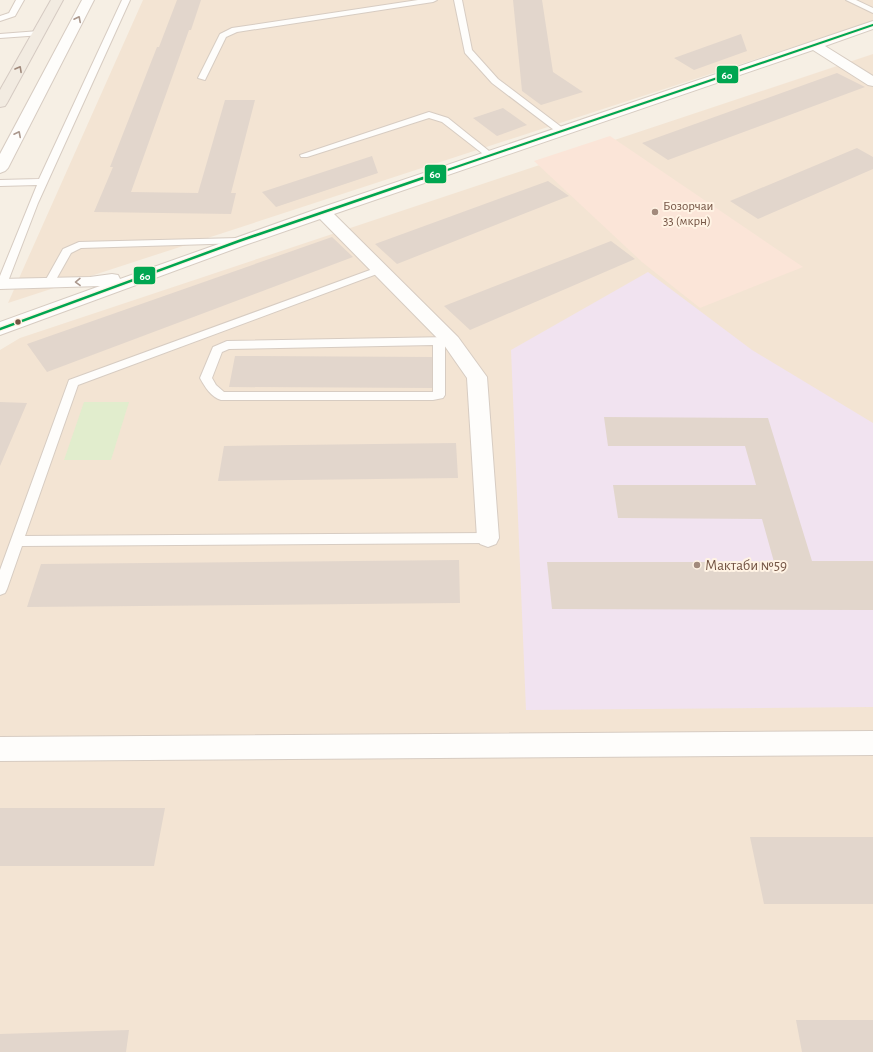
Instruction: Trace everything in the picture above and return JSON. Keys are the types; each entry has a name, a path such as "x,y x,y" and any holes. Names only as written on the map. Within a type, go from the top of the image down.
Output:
{"main road":[{"path":"0,103 57,0"}],"street":[{"path":"0,168 88,0"},
{"path":"0,329 239,241 873,25"},
{"path":"814,45 873,82"},
{"path":"323,212 381,269 477,377 488,538"},
{"path":"1,284 90,282 145,275"},
{"path":"0,749 873,743"}],"lane":[{"path":"0,19 12,14 20,0"},
{"path":"1,284 43,182 126,0"},
{"path":"202,78 223,36 235,30 433,0"},
{"path":"458,0 468,51 495,81 561,131"},
{"path":"850,0 873,11"},
{"path":"0,36 39,32"},
{"path":"304,154 429,115 445,120 490,155"},
{"path":"0,183 43,182"},
{"path":"49,282 67,251 79,245 239,241"},
{"path":"0,589 73,383 381,269"},
{"path":"445,342 439,395 433,396 221,396 212,388 206,378 217,350 227,345 445,342"},
{"path":"17,541 488,538"}],"shaded area":[{"path":"143,0 873,0 873,21 8,303"},
{"path":"873,54 873,1052 0,1052 0,350 20,338"},
{"name":"Бозорчаи 33 (мкрн)","path":"610,136 803,267 700,308 642,262 534,161"},
{"name":"Мактаби №59","path":"648,272 752,350 873,423 873,707 526,710 511,350"}],"green space":[{"path":"84,402 129,402 111,460 64,460"}],"building":[{"path":"177,0 201,0 131,192 198,193 225,100 255,100 231,193 236,193 231,214 94,212 113,167 110,167"},
{"path":"513,0 542,0 553,72 583,92 541,105 522,91"},
{"path":"741,34 747,51 694,70 674,58"},
{"path":"837,73 865,87 668,160 642,143"},
{"path":"503,108 527,125 497,136 473,118"},
{"path":"857,148 873,157 873,169 758,219 730,201"},
{"path":"372,156 378,173 276,207 262,192"},
{"path":"548,181 569,196 397,264 375,244"},
{"path":"332,237 353,257 47,372 27,344"},
{"path":"611,241 635,259 470,330 444,306"},
{"path":"235,356 432,357 432,388 229,387"},
{"path":"0,402 27,403 0,466"},
{"path":"604,417 768,418 812,561 873,561 873,610 552,609 547,562 774,562 762,519 618,518 613,485 756,485 745,446 608,446"},
{"path":"456,443 458,478 218,481 224,446"},
{"path":"459,560 460,603 27,607 41,564"},
{"path":"0,808 165,808 154,866 0,866"},
{"path":"750,837 873,837 873,904 764,904"},
{"path":"796,1020 873,1020 873,1052 802,1052"},
{"path":"129,1030 126,1052 0,1052 0,1034"}],"transit line":[{"name":"60","path":"0,329 239,241 873,25"}],"place":[{"name":"Бозорчаи 33 (мкрн)","path":"655,212"},
{"name":"Мактаби №59","path":"697,565"}]}
